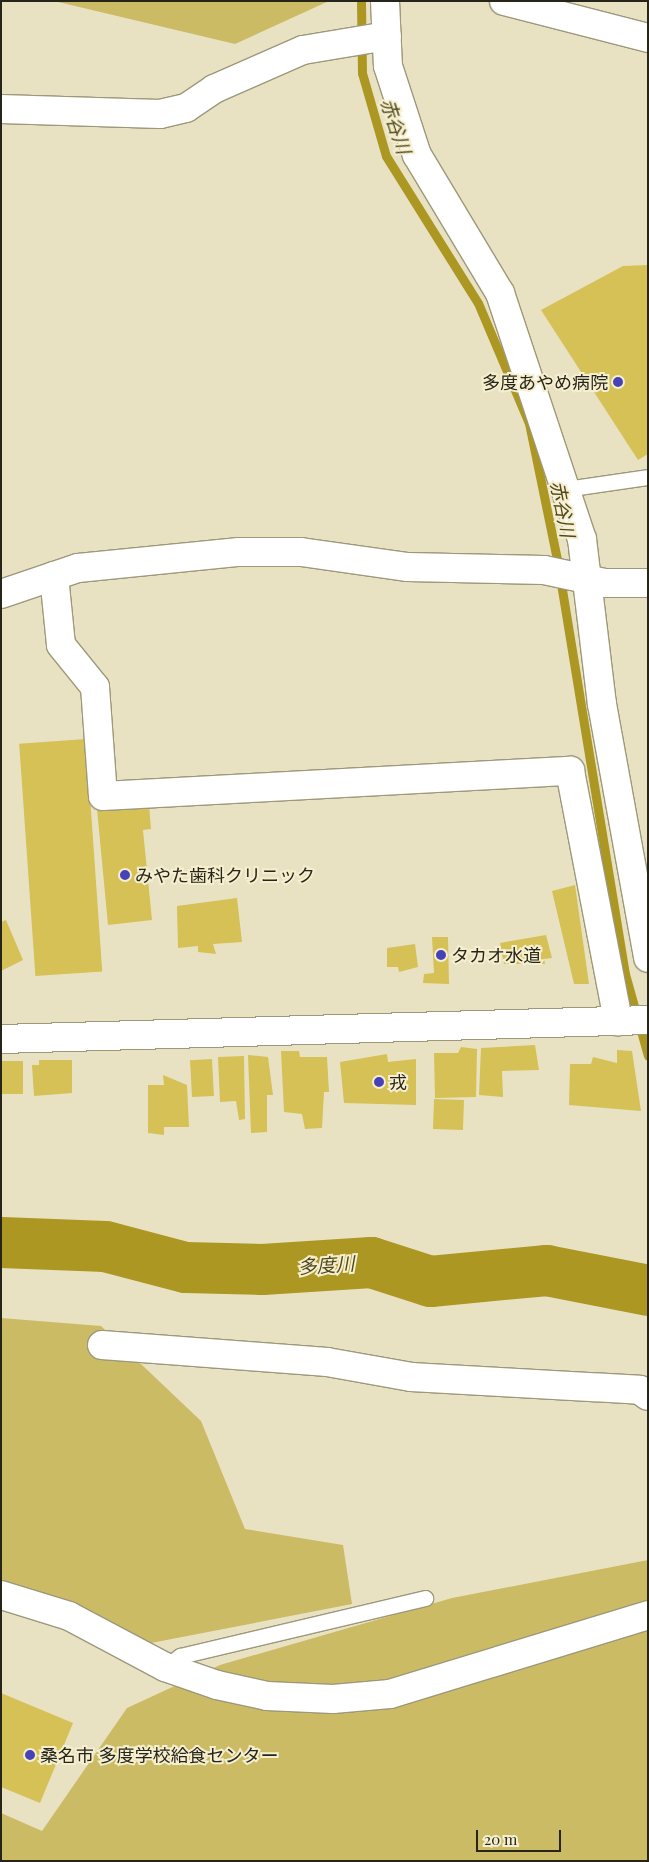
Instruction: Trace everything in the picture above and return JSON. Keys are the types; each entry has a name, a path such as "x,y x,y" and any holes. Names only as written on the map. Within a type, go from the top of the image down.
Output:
{"street":[{"path":"385,1 388,66 417,155 500,293 582,539 582,576 602,704 648,958"},
{"path":"504,1 648,38"},
{"path":"1,109 160,114 186,108 214,89 303,50 387,36"},
{"path":"1,594 78,568 248,552 301,552 408,566 544,570 648,583"},
{"path":"54,576 61,645 95,688 103,796 570,771 618,1021"},
{"path":"1,1039 648,1020"},
{"path":"102,1345 326,1362 411,1377 640,1390 648,1396"},
{"path":"1,1596 68,1616 165,1667 267,1696 333,1699 390,1694 648,1615"}],"lane":[{"path":"565,488 648,477"},
{"path":"165,1667 180,1656 425,1598"}],"shaded area":[{"path":"54,1 329,1 235,44"},
{"path":"1,1318 101,1326 201,1421 245,1529 343,1545 352,1604 151,1643 1,1588"},
{"path":"648,1560 648,1861 1,1861 1,1813 42,1831 127,1708 220,1665 452,1598"}],"building":[{"name":"多度あやめ病院","path":"648,265 648,454 638,460 541,310 623,266"},
{"path":"86,739 102,971 35,976 19,744"},
{"name":"みやた歯科クリニック","path":"149,804 151,829 143,830 152,920 108,925 97,809"},
{"path":"575,885 589,984 574,984 552,891"},
{"path":"237,898 242,942 213,944 216,954 198,952 198,946 178,948 177,906"},
{"path":"6,920 23,960 1,971 1,922"},
{"path":"546,935 552,958 544,959 545,964 504,964 500,943"},
{"name":"タカオ水道","path":"432,937 448,937 449,984 423,983 424,974 434,973"},
{"path":"415,944 418,967 399,972 398,967 387,967 387,948"},
{"path":"535,1045 539,1070 502,1071 503,1097 479,1095 481,1048"},
{"path":"461,1047 477,1049 476,1097 435,1098 434,1053 458,1053"},
{"path":"617,1050 632,1051 641,1111 569,1105 570,1064 591,1064 593,1057 617,1063"},
{"path":"281,1051 299,1051 300,1057 327,1057 329,1092 324,1092 322,1128 305,1129 302,1114 284,1112"},
{"name":"戎","path":"387,1054 388,1062 416,1059 416,1105 344,1103 340,1062"},
{"path":"248,1055 268,1057 273,1095 267,1095 267,1132 251,1133"},
{"path":"244,1056 245,1119 239,1120 236,1101 220,1102 218,1057"},
{"path":"212,1059 214,1096 192,1097 190,1060"},
{"path":"39,1060 72,1060 72,1093 34,1096 32,1065 39,1065"},
{"path":"1,1061 23,1061 23,1094 1,1094"},
{"path":"163,1075 187,1085 189,1127 164,1127 164,1135 148,1133 148,1085 164,1085"},
{"path":"434,1099 464,1100 463,1130 433,1129"},
{"name":"桑名市 多度学校給食センター","path":"1,1693 73,1723 40,1803 1,1787"}],"waterway":[{"name":"赤谷川","path":"361,1 362,73 386,156 478,303 529,423 557,559 625,974 648,1056"},
{"name":"多度川","path":"1,1242 105,1246 185,1267 262,1269 371,1262 430,1281 546,1270 648,1290"}],"place":[{"name":"多度あやめ病院","path":"618,382"},
{"name":"みやた歯科クリニック","path":"125,875"},
{"name":"タカオ水道","path":"441,955"},
{"name":"戎","path":"379,1082"},
{"name":"桑名市 多度学校給食センター","path":"30,1755"}]}
